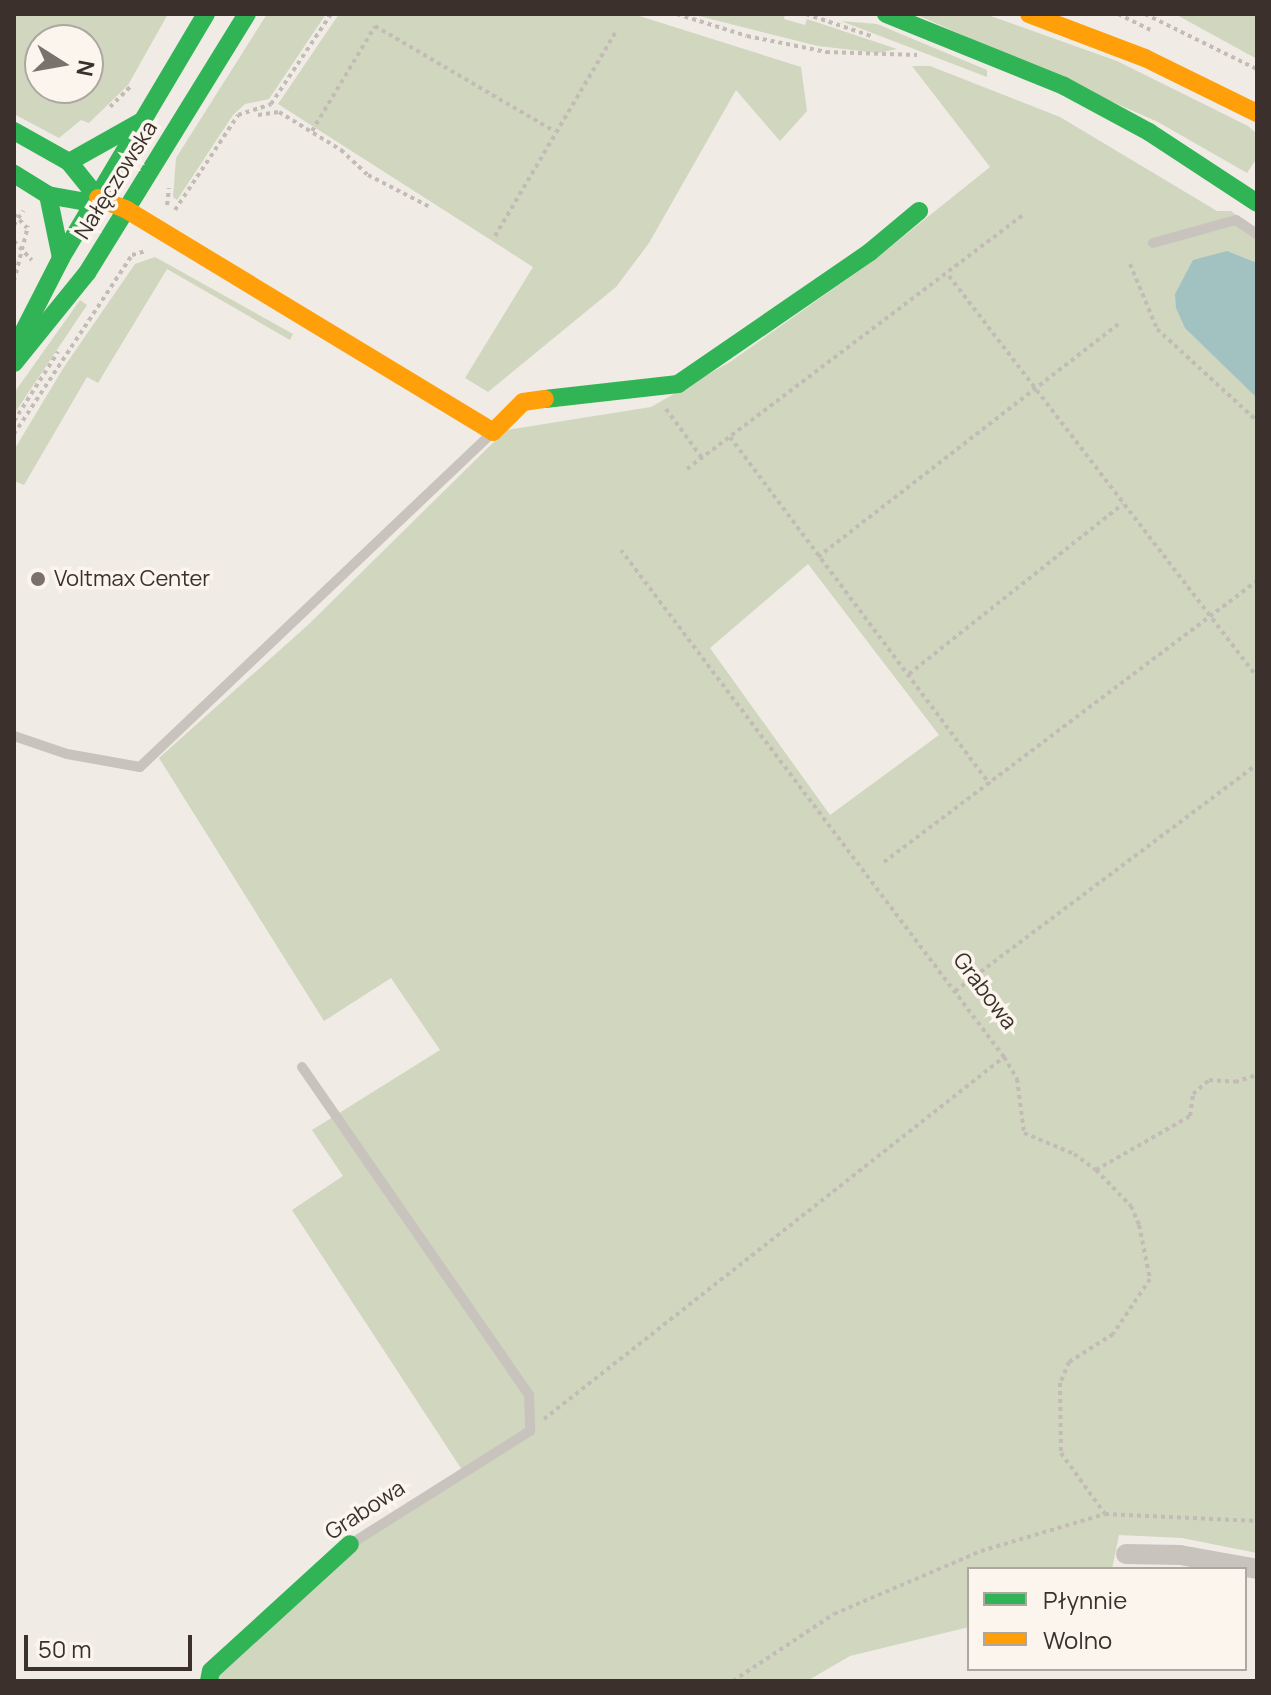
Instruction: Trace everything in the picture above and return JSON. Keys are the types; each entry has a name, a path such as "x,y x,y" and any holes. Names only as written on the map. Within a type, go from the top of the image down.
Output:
{"main road":[{"name":"Nałęczowska","path":"14,351 61,258 206,14"},
{"name":"Nałęczowska","path":"14,363 87,273 247,14"},
{"path":"886,14 1064,86 1217,174 1257,203"},
{"path":"1029,14 1145,58 1256,112"},
{"path":"69,162 142,121"},
{"path":"14,131 69,162 98,198 127,210 493,432 523,402 678,384 870,252 919,211"},
{"path":"14,174 48,195 81,201 98,198"},
{"path":"48,195 61,258"},
{"name":"Grabowa","path":"209,1681 211,1671 350,1544"}],"street":[{"path":"1126,1554 1180,1555 1246,1567"}],"lane":[{"path":"1153,243 1236,220 1257,234"},
{"path":"14,736 67,754 140,767 493,432"},
{"path":"302,1067 529,1395 530,1431"},
{"name":"Grabowa","path":"350,1544 530,1431"}],"path":[{"path":"165,204 176,211 238,115 271,104 331,14"},
{"path":"677,14 747,36 826,52 923,54 896,45"},
{"path":"806,14 883,40"},
{"path":"1145,14 1257,69"},
{"path":"312,131 375,26 554,131"},
{"path":"495,236 554,131 615,33"},
{"path":"102,115 139,74"},
{"path":"258,115 279,112 312,131 368,175 428,206"},
{"path":"14,214 27,228"},
{"path":"687,469 949,276 1023,215"},
{"path":"14,281 23,235"},
{"path":"14,241 34,262"},
{"path":"14,434 132,255"},
{"path":"1130,264 1157,329 1257,421"},
{"path":"949,276 1257,677"},
{"path":"14,421 104,283"},
{"path":"818,557 1118,324"},
{"path":"651,387 702,458"},
{"path":"730,437 990,785"},
{"path":"909,674 1124,504"},
{"name":"Grabowa","path":"530,1431 1004,1057 621,550"},
{"path":"884,862 1257,581"},
{"path":"955,991 1257,764"},
{"path":"1004,1057 1017,1079 1024,1133 1074,1154 1096,1170 1131,1206 1150,1279 1113,1334 1069,1362 1060,1383 1061,1453 1105,1514"},
{"path":"1096,1170 1190,1116 1193,1094 1209,1080 1235,1082 1257,1075"},
{"path":"733,1681 834,1614 981,1551 1105,1514 1257,1521"}],"green space":[{"path":"14,14 168,14 128,85 89,123 81,120 59,138 14,114"},
{"path":"267,14 326,14 269,99 245,104 233,115 177,200 173,197 176,158"},
{"path":"339,14 633,14 801,67 807,111 780,141 736,90 649,243 616,287 488,392 465,378 533,267 278,104"},
{"path":"691,14 785,14 784,19 805,25 807,19 897,49 878,53 818,46"},
{"path":"915,14 985,14 1117,61 1248,126 1257,134 1257,158 1247,173 1158,122"},
{"path":"1175,14 1257,14 1257,59"},
{"path":"841,21 877,24 987,70 987,77"},
{"path":"912,66 930,66 1060,117 1217,211 1231,211 1257,231 1257,1553 1182,1538 1119,1535 1112,1567 967,1567 967,1627 850,1656 807,1681 210,1681 332,1560 466,1476 292,1210 343,1176 312,1130 440,1050 391,978 324,1021 159,758 309,624 506,430 651,407 730,362 874,260 990,167","holes":["808,564 939,735 830,815 710,648"]},
{"path":"155,257 293,334 290,340 167,269 98,383 87,377 24,485 14,481 14,450 64,367 135,264"},
{"path":"80,300 87,305 14,414 14,393"}],"water":[{"path":"1227,251 1257,263 1257,398 1185,328 1176,308 1175,294 1193,260"}],"traffic: fast":[{"path":"14,350 61,258 206,14"},
{"path":"14,363 87,273 247,14"},
{"path":"886,14 1064,86 1149,132 1257,203"},
{"path":"69,162 142,121"},
{"path":"14,131 69,162 98,198 81,201 48,195 14,174"},
{"path":"48,195 61,258"},
{"path":"545,399 678,384 870,252 919,211"},
{"path":"209,1681 211,1671 350,1544"}],"traffic: slow":[{"path":"1029,14 1145,58 1257,113"},
{"path":"98,198 127,210 493,432 523,402 545,399"}],"place":[{"name":"Voltmax Center","path":"38,579"}]}
